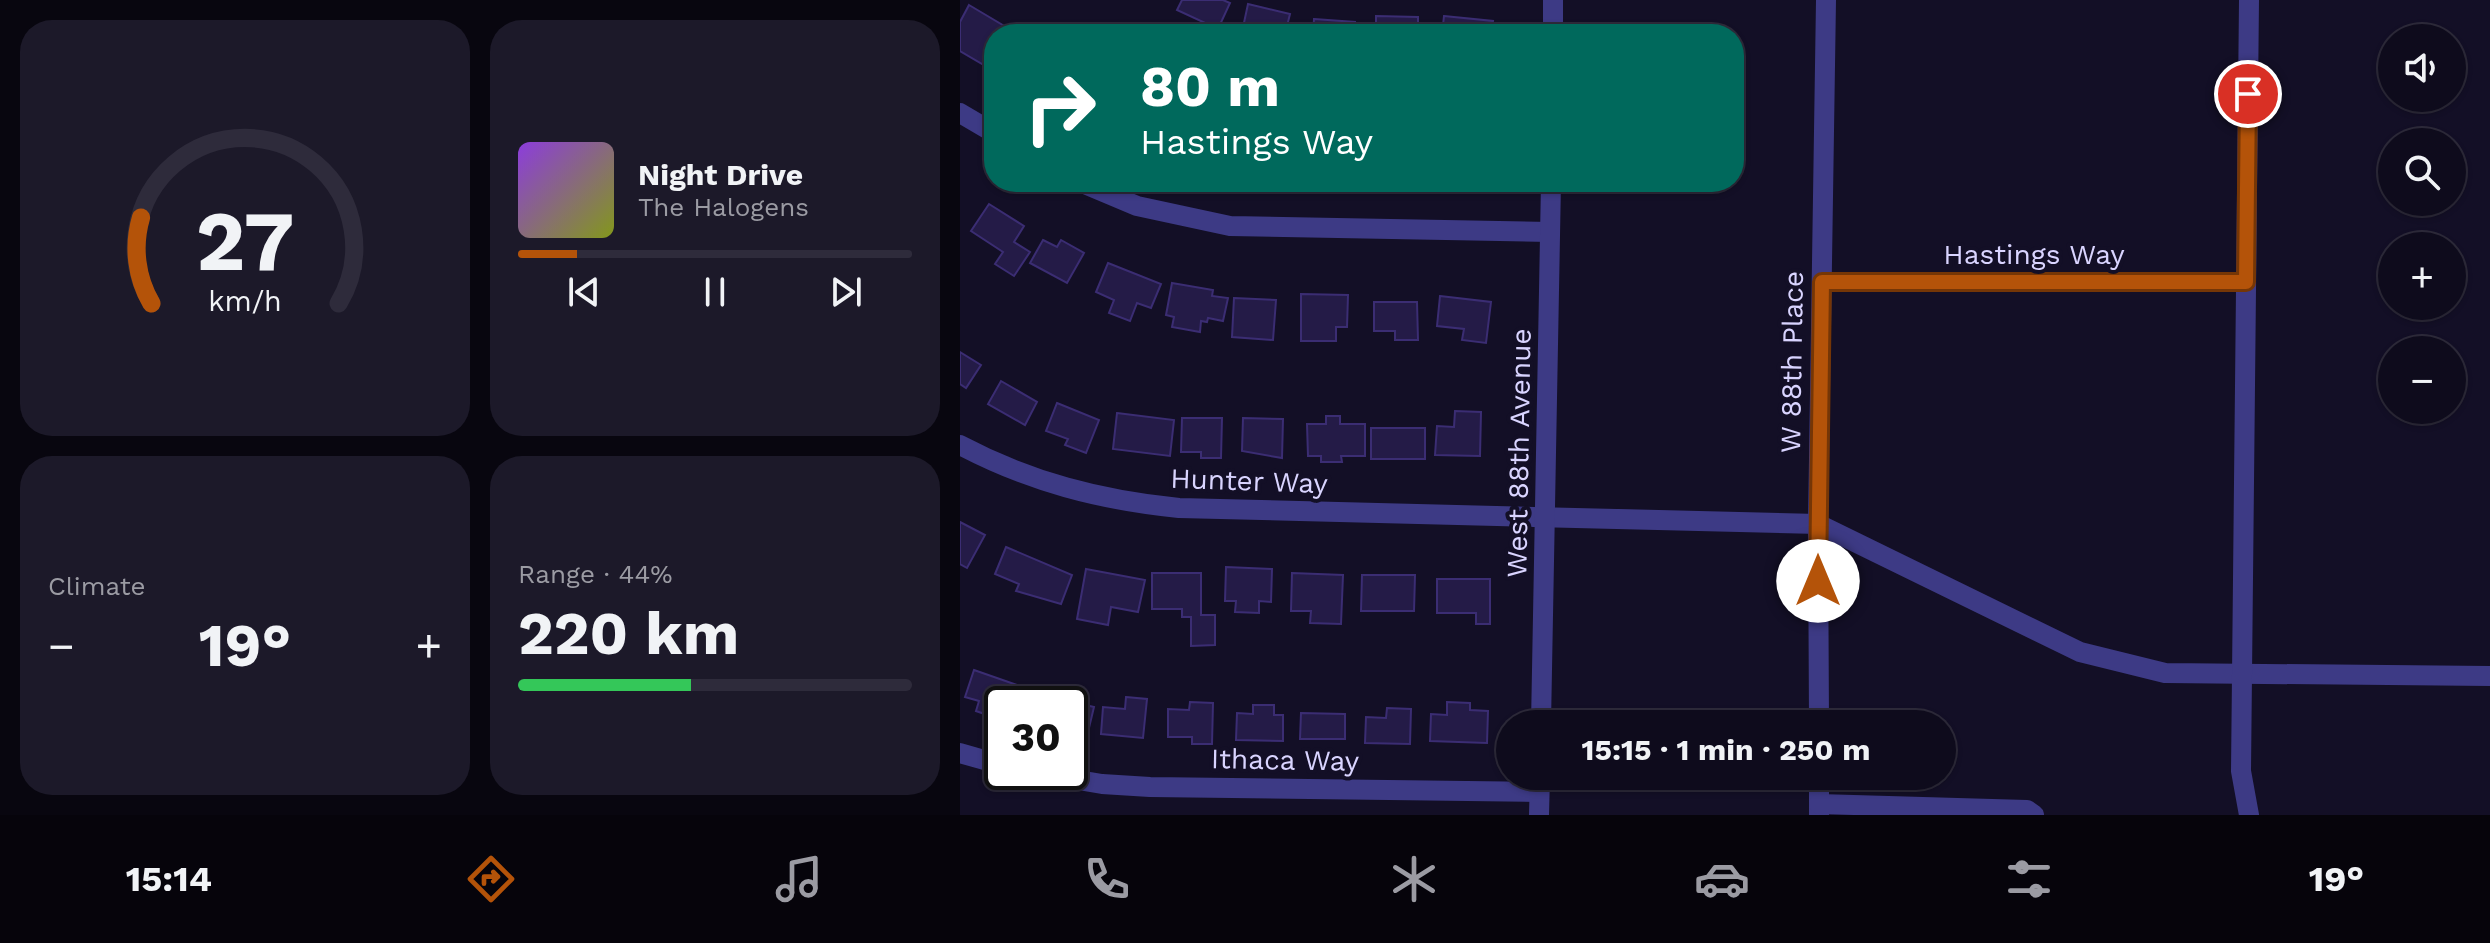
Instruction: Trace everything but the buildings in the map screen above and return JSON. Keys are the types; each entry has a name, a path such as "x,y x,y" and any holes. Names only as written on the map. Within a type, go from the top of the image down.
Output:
{"street":[{"path":"1553,0 1553,24"},
{"name":"W 88th Place","path":"1819,710 1818,524 1826,0"},
{"path":"2249,0 2241,673 2241,771 2249,815"},
{"path":"960,113 984,127"},
{"path":"1104,192 1137,206 1230,226 1550,232"},
{"name":"West 88th Avenue","path":"1541,710 1551,192"},
{"name":"Hastings Way","path":"1822,282 2246,282"},
{"name":"Hunter Way","path":"960,445 1047,483 1116,502 1179,508 1818,524"},
{"path":"1818,524 2080,652 2165,673 2490,676"},
{"path":"960,753 984,760"},
{"name":"Ithaca Way","path":"1088,782 1150,787 1496,784"},
{"path":"1539,790 1539,815"},
{"path":"1819,810 2027,810 2034,815"}],"route":[{"path":"1818,581 1822,282 2246,282 2248,94"}]}
